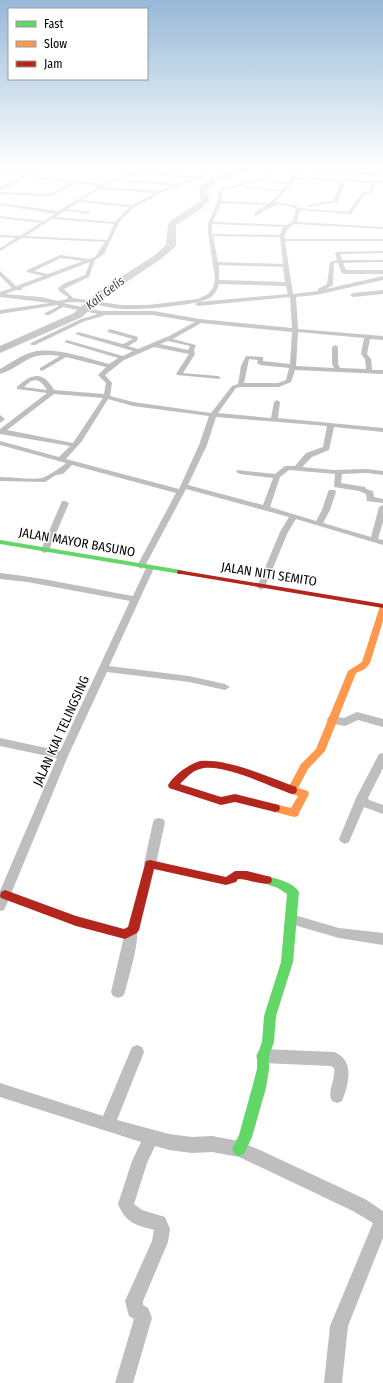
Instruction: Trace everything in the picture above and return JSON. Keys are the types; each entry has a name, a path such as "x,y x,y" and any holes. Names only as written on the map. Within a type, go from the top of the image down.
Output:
{"street":[{"path":"0,250 28,232"},
{"path":"0,294 91,261 100,256 112,232"},
{"path":"37,292 121,307 148,307 205,298 211,295 217,282 218,275 211,232"},
{"path":"284,232 282,238 295,331 293,367 289,381 284,384 240,385 244,362 247,358 261,359 293,367 383,372"},
{"path":"311,232 339,241 383,240"},
{"path":"211,235 230,233 282,238 326,232"},
{"path":"338,232 339,241"},
{"path":"361,232 364,240"},
{"path":"0,236 108,241"},
{"path":"66,247 72,239"},
{"path":"153,313 199,304 314,291 344,282 344,272 337,252 383,252"},
{"path":"51,276 29,271 60,256 91,261"},
{"path":"73,299 61,290 61,288 87,276 91,261"},
{"path":"329,286 331,280 332,263 383,261"},
{"path":"215,263 286,266"},
{"path":"344,272 375,277 383,283"},
{"path":"291,294 323,292 375,277 383,272"},
{"path":"0,273 15,288 30,291"},
{"path":"217,282 288,284"},
{"path":"353,295 383,292"},
{"path":"0,294 41,299 74,308 103,313 153,313 200,321 383,338"},
{"path":"0,312 60,304 73,299"},
{"path":"47,314 60,304"},
{"path":"114,313 121,307"},
{"path":"32,344 83,320 103,313"},
{"path":"61,459 83,436 101,403 107,396 108,382 101,375 111,366 124,358 167,339 200,321"},
{"path":"110,331 136,339 124,346"},
{"path":"78,334 140,351"},
{"path":"366,337 364,354 368,359 369,371"},
{"path":"167,339 193,345 191,350 192,353 179,374 218,378"},
{"path":"66,342 124,358"},
{"path":"154,345 192,353"},
{"path":"335,347 335,364 338,370"},
{"path":"0,372 35,353 48,352 111,366"},
{"path":"42,369 64,356"},
{"path":"253,363 261,359"},
{"name":"JALAN KIAI TELINGSING","path":"0,906 63,756 136,599 146,567 203,445 213,415 234,387 240,385"},
{"path":"1,430 42,402 52,392 107,396 133,404 213,415 331,424 383,430"},
{"path":"274,420 277,402"},
{"path":"0,417 2,419 0,421"},
{"path":"297,468 309,455 326,448 331,424"},
{"path":"1,430 75,445"},
{"path":"0,443 71,462 266,508 383,543"},
{"path":"0,486 3,486 4,480 45,480 54,473 60,472 71,462"},
{"path":"266,508 277,476 285,469 297,468 338,472 368,471 383,473"},
{"path":"240,472 277,476"},
{"path":"319,523 326,510 338,472"},
{"path":"334,488 362,489 363,491 370,493 370,499 383,501"},
{"path":"45,550 65,503"},
{"path":"374,540 383,507"},
{"path":"262,587 284,532 294,516"},
{"name":"JALAN MAYOR BASUNO","path":"0,542 146,567"},
{"name":"JALAN NITI SEMITO","path":"146,567 383,607"},
{"path":"0,576 27,579 42,583 136,599"},
{"path":"292,790 304,767 320,751 352,671 362,667 366,663 383,607"},
{"path":"104,669 144,675 149,674 189,679 225,687"},
{"path":"332,720 345,722 357,716 383,723"},
{"path":"0,742 63,756"},
{"path":"345,839 362,798 383,757"},
{"path":"206,765 233,769 292,790 308,795 293,815 235,798 221,801 173,785 187,771 206,765"},
{"path":"362,798 365,803 383,810"},
{"path":"118,992 128,954 131,932 133,930 160,822"},
{"path":"150,864 226,881 230,881 235,875 241,873 288,888 293,892 286,962 270,1016 268,1042 263,1056 263,1069 260,1088 239,1149"},
{"path":"5,895 76,921 125,934 131,932"},
{"path":"291,919 339,933 383,938"},
{"path":"108,1124 137,1052"},
{"path":"263,1056 334,1059 338,1061 342,1070 337,1096"},
{"path":"0,1090 169,1142 212,1144 239,1149 257,1156 359,1205 383,1220 370,1247 339,1326 333,1383"},
{"path":"124,1383 143,1318 142,1314 135,1310 134,1301 160,1242 162,1229 159,1223 132,1215 126,1204 140,1161 151,1137"}],"waterway":[{"name":"Kali Gelis","path":"0,350 78,315 103,293 158,257 171,246 172,232"}],"traffic: fast":[{"path":"0,542 181,572"},
{"path":"239,1149 245,1137 259,1088 263,1069 263,1056 268,1042 270,1016 287,962 293,892 282,885 267,880"}],"traffic: slow":[{"path":"275,808 294,813 304,794 292,790 304,767 320,751 352,671 362,667 366,663 383,608"}],"traffic: jam":[{"path":"181,572 383,606"},
{"path":"275,808 235,798 221,801 173,785 192,769 200,765 208,764 246,773 292,790"},
{"path":"5,895 76,921 125,934 133,930 150,864 226,881 232,879 235,875 247,875 267,880"}]}
